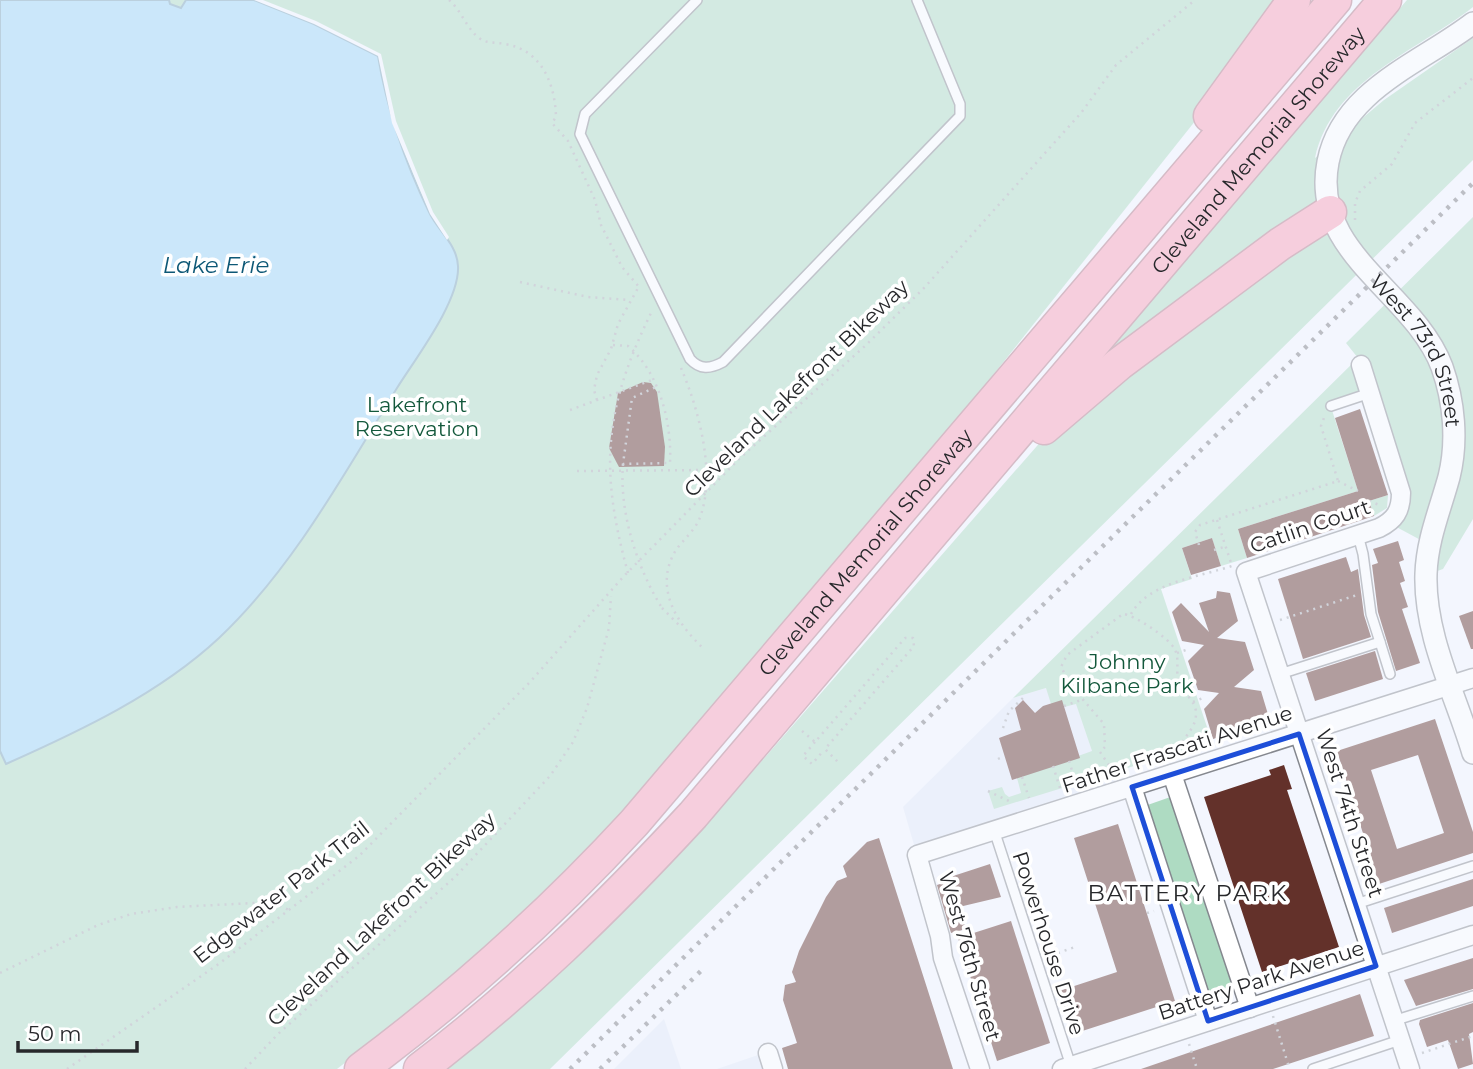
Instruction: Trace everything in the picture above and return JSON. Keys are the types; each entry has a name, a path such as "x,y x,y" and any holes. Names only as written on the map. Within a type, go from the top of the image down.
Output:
{"highway":[{"path":"1119,254 1166,169 1241,76 1294,0"},
{"name":"Cleveland Memorial Shoreway","path":"361,1069 488,967 615,844 711,736 1335,0"},
{"name":"Cleveland Memorial Shoreway","path":"419,1069 528,981 633,881 694,815 1385,0"},
{"path":"936,529 1092,385 1280,244 1330,212"}],"street":[{"name":"West 73rd Street","path":"1473,23 1377,88 1346,118 1328,162 1326,184 1330,212 1339,234 1352,254 1422,328 1440,363 1449,390 1453,454 1450,474 1428,544 1426,575 1431,620 1473,753"},
{"name":"Catlin Court","path":"1246,572 1389,523 1401,505 1401,493 1361,365"},
{"name":"West 74th Street","path":"1246,572 1399,1040 1414,1061"},
{"name":"Father Frascati Avenue","path":"917,855 1473,678"},
{"path":"1172,774 1250,1008"},
{"path":"1132,787 1208,1021"},
{"name":"West 76th Street","path":"917,855 940,936 943,958 980,1069"},
{"name":"Battery Park Avenue","path":"1076,1067 1473,935"}],"lane":[{"path":"697,0 585,114 580,134 690,359 696,366 706,368 723,362 960,117 960,104 917,0"},
{"path":"1331,409 1370,393"},
{"path":"1358,535 1367,592 1390,674"},
{"path":"1280,674 1380,642"},
{"name":"Powerhouse Drive","path":"994,830 1076,1067"},
{"path":"1356,904 1473,866"},
{"path":"1393,1021 1473,996"},
{"path":"1313,1069 1399,1040"}],"path":[{"path":"449,0 477,37 488,43 524,50 544,69 555,105 556,117 552,123 568,141 595,200 601,225 622,267 639,286 643,295"},
{"name":"Cleveland Lakefront Bikeway","path":"245,1069 278,1034 455,877 550,776 573,742 587,708 610,628 611,594 628,573 774,425 865,346 924,288 1081,113 1116,65 1195,0"},
{"path":"520,282 589,297 632,300"},
{"path":"597,400 594,384 613,345 618,324 639,286"},
{"path":"648,303 657,321"},
{"path":"628,573 612,507 610,429 618,393 633,350 652,311"},
{"path":"613,345 623,345 633,350 656,387 666,413 670,463 622,464"},
{"path":"680,366 699,419 706,470 699,520 676,550 669,567 671,605 682,628"},
{"path":"570,410 652,380"},
{"path":"656,387 632,398 622,464 628,521 636,552 662,608 704,649"},
{"path":"1331,409 1324,415 1321,425 1338,481"},
{"path":"577,471 706,470"},
{"path":"1199,545 1196,528 1217,520 1338,481 1358,491"},
{"path":"1369,501 1387,509"},
{"path":"1131,614 1143,597 1156,590 1232,566 1217,520"},
{"path":"1214,550 1226,546"},
{"path":"1264,625 1367,592"},
{"name":"Edgewater Park Trail","path":"67,1069 216,966 359,856 530,682 611,594"},
{"path":"1113,771 1100,752 1105,747 1104,724 1063,673 1062,661 1119,616 1131,614 1169,640 1177,653 1180,685 1192,702 1195,720 1191,731 1180,742 1177,753"},
{"path":"905,638 913,638 914,646 825,749 812,764 803,757 905,638"},
{"path":"1177,653 1189,649"},
{"path":"1003,728 1009,711 1023,698"},
{"path":"1192,702 1203,698"},
{"path":"1064,706 1084,699"},
{"path":"802,731 815,742"},
{"path":"825,749 840,764"},
{"path":"998,758 1004,756"},
{"path":"1069,761 1076,783"},
{"path":"1053,766 1060,788"},
{"path":"1022,777 1029,798"},
{"path":"988,791 1013,803"},
{"path":"0,973 101,923 131,914 177,907 272,902 289,910"},
{"path":"1147,913 1154,911"},
{"path":"1058,953 1075,947"},
{"path":"1273,1016 1289,1067"},
{"path":"1414,1061 1473,1036"},
{"path":"1189,1044 1197,1069"}],"highlighted area":[{"path":"1299,734 1376,966 1208,1021 1132,787"}],"shaded area":[{"path":"1046,688 1062,700 1076,703 1100,775 1113,771 1117,792 917,855 903,807 1013,698"},
{"path":"664,1019 681,1069 614,1069"},
{"path":"761,1054 766,1069 717,1069"}],"green space":[{"name":"Lakefront Reservation","path":"0,0 1284,0 1215,96 897,496 613,825 502,935 438,990 337,1069 0,1069"},
{"path":"1407,0 1473,0 1473,7 1379,70 1357,88 1339,108 1324,131 1315,158 1384,100 1473,38 1473,160 550,1069 445,1069 565,967 732,795 1112,360 1104,352"},
{"name":"Johnny Kilbane Park","path":"1473,217 1473,519 1443,569 1426,575 1428,544 1389,523 1399,511 1370,394 1331,407 1358,491 1238,529 1247,558 1221,566 1212,538 1182,548 1192,579 1161,589 1212,742 994,809 988,791 1002,787 1009,797 1021,793 1017,778 1092,751 1076,704 1064,707 1051,704 1046,688 1013,698 1358,358 1346,343"},
{"path":"1388,495 1387,508 1374,516 1369,501"},
{"path":"1179,794 1242,985 1201,999 1139,808"}],"water":[{"name":"Lake Erie","path":"0,0 169,0 170,4 181,8 186,0 254,0 314,24 378,56 386,96 412,174 429,212 451,244 458,266 452,296 435,329 316,519 246,611 196,658 145,694 118,710 6,764 0,751"}],"pier":[{"path":"254,0 263,0 316,21 381,54 396,121 433,212 449,237 447,240 430,214 392,123 378,56 314,24"}],"building":[{"path":"643,382 651,383 657,392 665,447 664,466 619,467 609,448 618,393"},
{"path":"1360,409 1388,495 1369,501 1374,516 1247,558 1238,529 1358,491 1335,418"},
{"path":"1212,538 1221,566 1191,575 1182,548"},
{"path":"1398,541 1404,560 1399,562 1405,581 1400,583 1408,607 1402,609 1420,663 1396,671 1378,612 1372,565 1378,563 1373,549"},
{"path":"1346,557 1351,572 1358,569 1364,615 1371,637 1303,659 1278,579"},
{"path":"1217,591 1230,593 1238,621 1217,638 1245,642 1254,670 1234,687 1261,691 1270,721 1213,739 1204,709 1219,693 1198,690 1188,661 1204,645 1182,641 1172,612 1181,603 1209,632 1199,603 1216,598"},
{"path":"1473,611 1473,649 1471,649 1459,616"},
{"path":"1375,651 1383,679 1315,701 1306,673"},
{"path":"1023,700 1035,713 1043,706 1062,700 1080,758 1012,780 999,738 1021,730 1015,708"},
{"path":"1435,719 1473,832 1473,853 1379,884 1337,751","holes":["1418,755 1444,833 1397,849 1371,770"]},
{"path":"1284,765 1292,789 1287,790 1339,947 1262,972 1204,797 1271,775 1269,770"},
{"path":"1118,824 1175,1001 1073,1034 1059,991 1117,972 1074,838"},
{"path":"879,838 953,1069 788,1069 782,1048 797,1043 783,1000 785,985 796,982 792,972 799,951 826,897 837,881 847,877 843,866 867,842"},
{"path":"990,864 1001,897 959,907 966,929 951,933 937,885 949,881 947,878"},
{"path":"1473,879 1473,906 1392,933 1384,908"},
{"path":"1011,921 1050,1043 997,1061 958,938"},
{"path":"1473,958 1473,989 1416,1006 1404,980"},
{"path":"1360,994 1374,1036 1273,1069 1141,1069"},
{"path":"1473,1003 1473,1032 1469,1034 1473,1064 1458,1069 1448,1040 1427,1047 1419,1024 1420,1020"}],"railway":[{"path":"570,1069 1473,183"},
{"path":"600,1069 703,969"}],"district":[{"name":"BATTERY PARK","path":"1188,893"}]}
